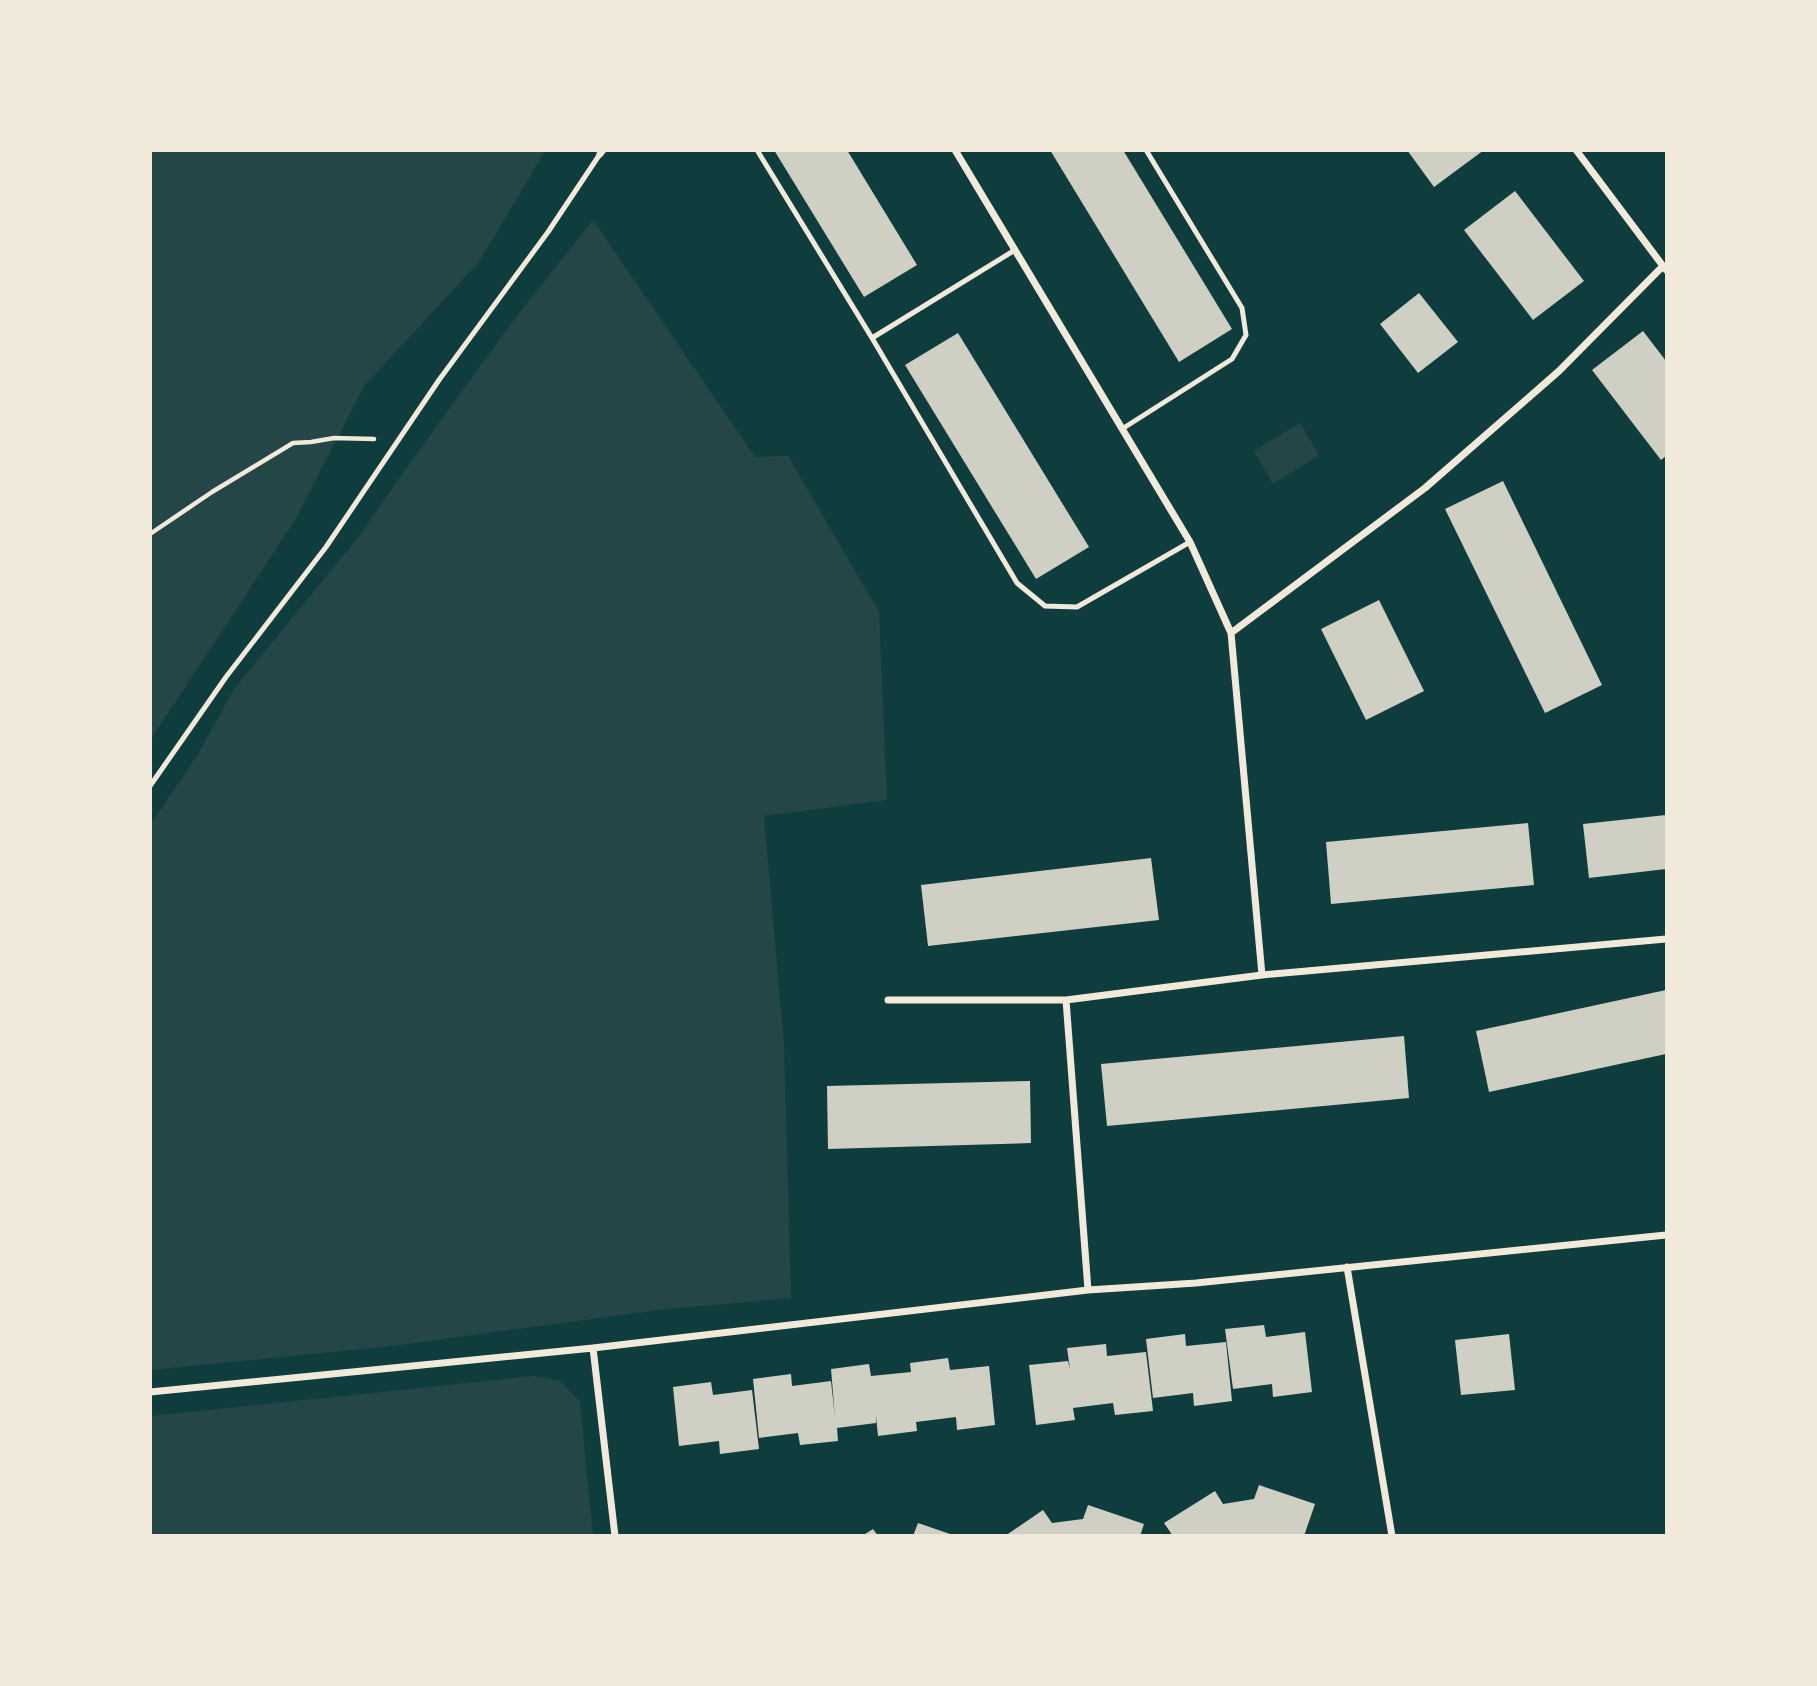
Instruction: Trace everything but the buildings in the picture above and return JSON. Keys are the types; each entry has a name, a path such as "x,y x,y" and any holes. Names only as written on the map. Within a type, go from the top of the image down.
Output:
{"street":[{"path":"1231,633 1425,488 1559,371 1665,268 1576,150"},
{"path":"956,153 1190,542 1231,633 1262,975"},
{"path":"888,1000 1066,1000 1262,975 1667,939"},
{"path":"1066,1000 1088,1290"},
{"path":"150,1392 593,1348 1088,1290 1196,1283 1667,1235"},
{"path":"1347,1268 1392,1535"},
{"path":"593,1348 615,1535"}],"lane":[{"path":"757,150 1017,583 1045,606 1077,607 1190,542"},
{"path":"956,153 966,150"},
{"path":"1122,429 1232,359 1246,335 1242,308 1146,150"},
{"path":"150,786 226,677 326,547 439,380 548,232 602,152"},
{"path":"872,338 1015,250"}],"path":[{"path":"150,534 212,492 293,443 334,438 375,439 394,447"}],"shaded area":[{"path":"151,151 545,151 479,262 364,386 295,520 151,739"},
{"path":"593,220 755,457 788,456 879,612 887,800 764,816 784,1044 791,1298 667,1309 383,1347 151,1370 151,824 198,754 234,689 360,535 513,321"},
{"path":"1300,423 1319,455 1273,484 1254,451"},
{"path":"535,1376 560,1381 580,1402 593,1535 151,1535 151,1416"}]}
